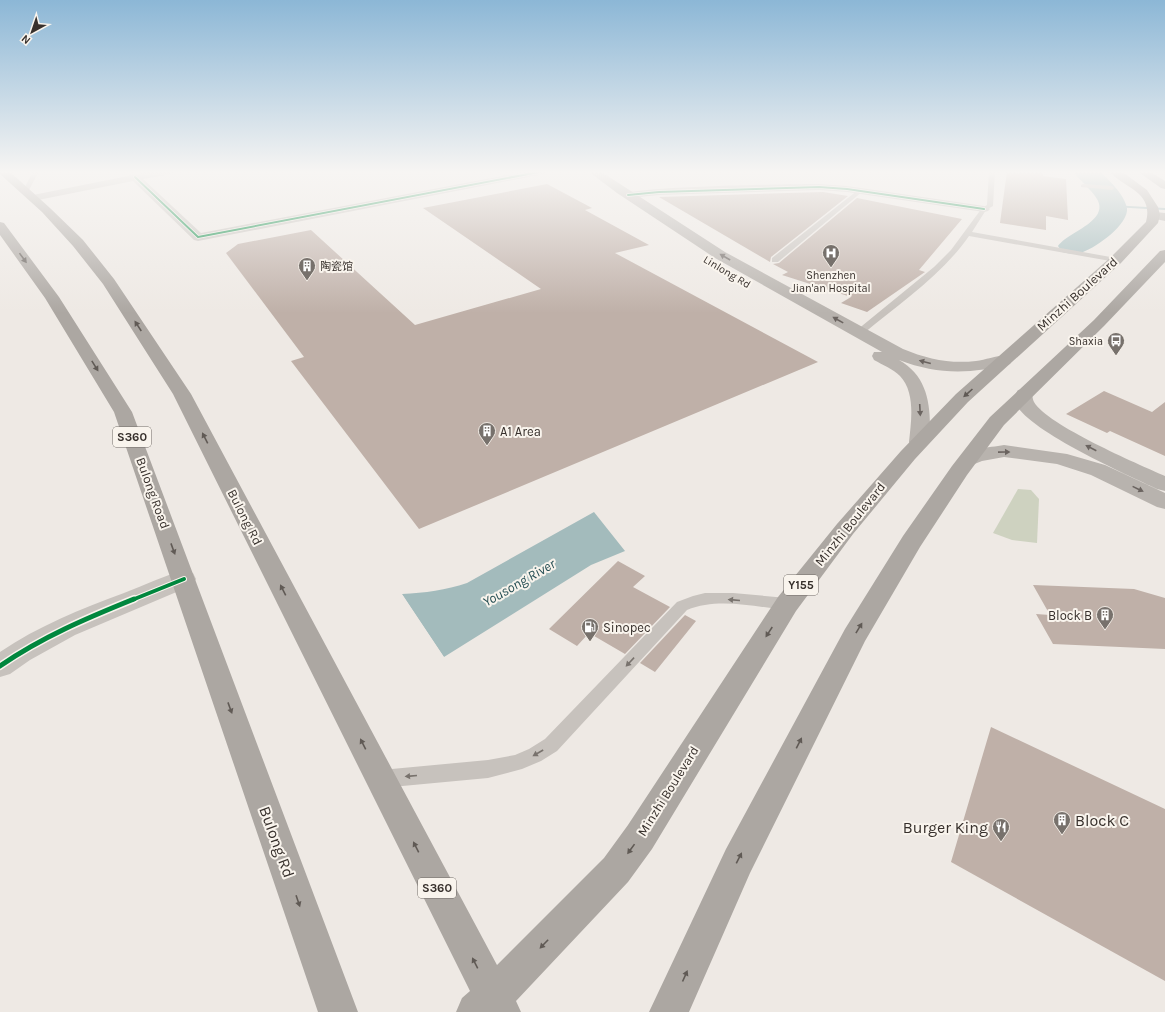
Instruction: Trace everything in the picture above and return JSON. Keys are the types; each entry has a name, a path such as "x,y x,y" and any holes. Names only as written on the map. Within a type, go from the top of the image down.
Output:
{"main road":[{"name":"Bulong Rd","path":"53,218 78,243 109,282 182,394 381,779"},
{"name":"Linlong Rd","path":"643,218 718,268 890,356"},
{"name":"Linlong Rd","path":"663,218 720,255 860,332 890,356"},
{"name":"Minzhi Boulevard","path":"490,1007 616,870 640,837 787,604 845,529 919,442 962,398 1116,260 1152,223 1154,218"},
{"name":"Bulong Road","path":"0,227 52,297 123,412 217,672"},
{"path":"669,1012 738,861 854,636 911,542 967,461 997,421 1099,323 1165,254"},
{"path":"890,356 949,367 978,367 1004,360"},
{"path":"890,356 909,376 918,392 921,409 919,442"},
{"path":"1024,394 1024,402 1048,424 1165,502"},
{"path":"967,461 976,456 988,453 1004,451 1028,453 1074,461 1165,484"},
{"name":"Bulong Rd","path":"217,672 338,1012"},
{"name":"S360","path":"381,779 490,1007"}],"street":[{"path":"178,218 198,237 296,218"},
{"path":"0,666 34,644 62,629 184,579"}],"lane":[{"path":"775,260 826,218"},
{"path":"860,332 937,269 954,252 978,218"},
{"path":"968,233 1116,260"},
{"path":"381,779 488,769 516,763 535,755 551,745 682,606 691,602 715,598 787,604"}],"green space":[{"path":"1018,489 1031,490 1039,499 1037,543 1012,540 993,533"}],"water":[{"path":"1091,222 1116,227 1084,249 1062,244 1084,230"},
{"path":"594,512 625,551 591,565 444,657 402,594 435,591 467,583"}],"pier":[{"path":"401,593 445,659 442,658 400,596"}],"building":[{"name":"A1 Area","path":"438,218 600,218 649,245 615,253 818,362 419,529 291,361 304,357 226,253 238,244 311,230 415,325 541,289"},
{"path":"695,218 820,218 771,257 770,262"},
{"path":"833,218 962,219 919,270 925,272 867,312 841,303 851,297 782,275 788,272 773,264 779,263"},
{"path":"1001,218 1046,218 1046,230 1000,223"},
{"path":"1104,391 1152,412 1165,402 1165,456 1110,431 1107,433 1066,414"},
{"path":"618,561 645,576 633,587 670,607 625,654 589,633 577,646 549,629"},
{"name":"Block B","path":"1033,585 1134,589 1165,598 1165,649 1053,644 1036,614 1050,615"},
{"path":"685,615 696,621 655,672 640,663"},
{"name":"Block C","path":"991,727 1165,809 1165,981 951,862"}],"waterway":[{"name":"Yousong River","path":"1073,246 1107,223 1111,218"}],"cycle path":[{"path":"178,218 198,237 296,218"},
{"path":"0,666 43,639 89,617 184,579"}],"place":[{"name":"Shenzhen Jian'an Hospital","path":"831,268"},
{"name":"陶瓷馆","path":"307,281"},
{"name":"Shaxia","path":"1116,356"},
{"name":"A1 Area","path":"487,446"},
{"name":"Block B","path":"1105,630"},
{"name":"Sinopec","path":"590,642"},
{"name":"Block C","path":"1062,835"},
{"name":"Burger King","path":"1001,842"}]}
